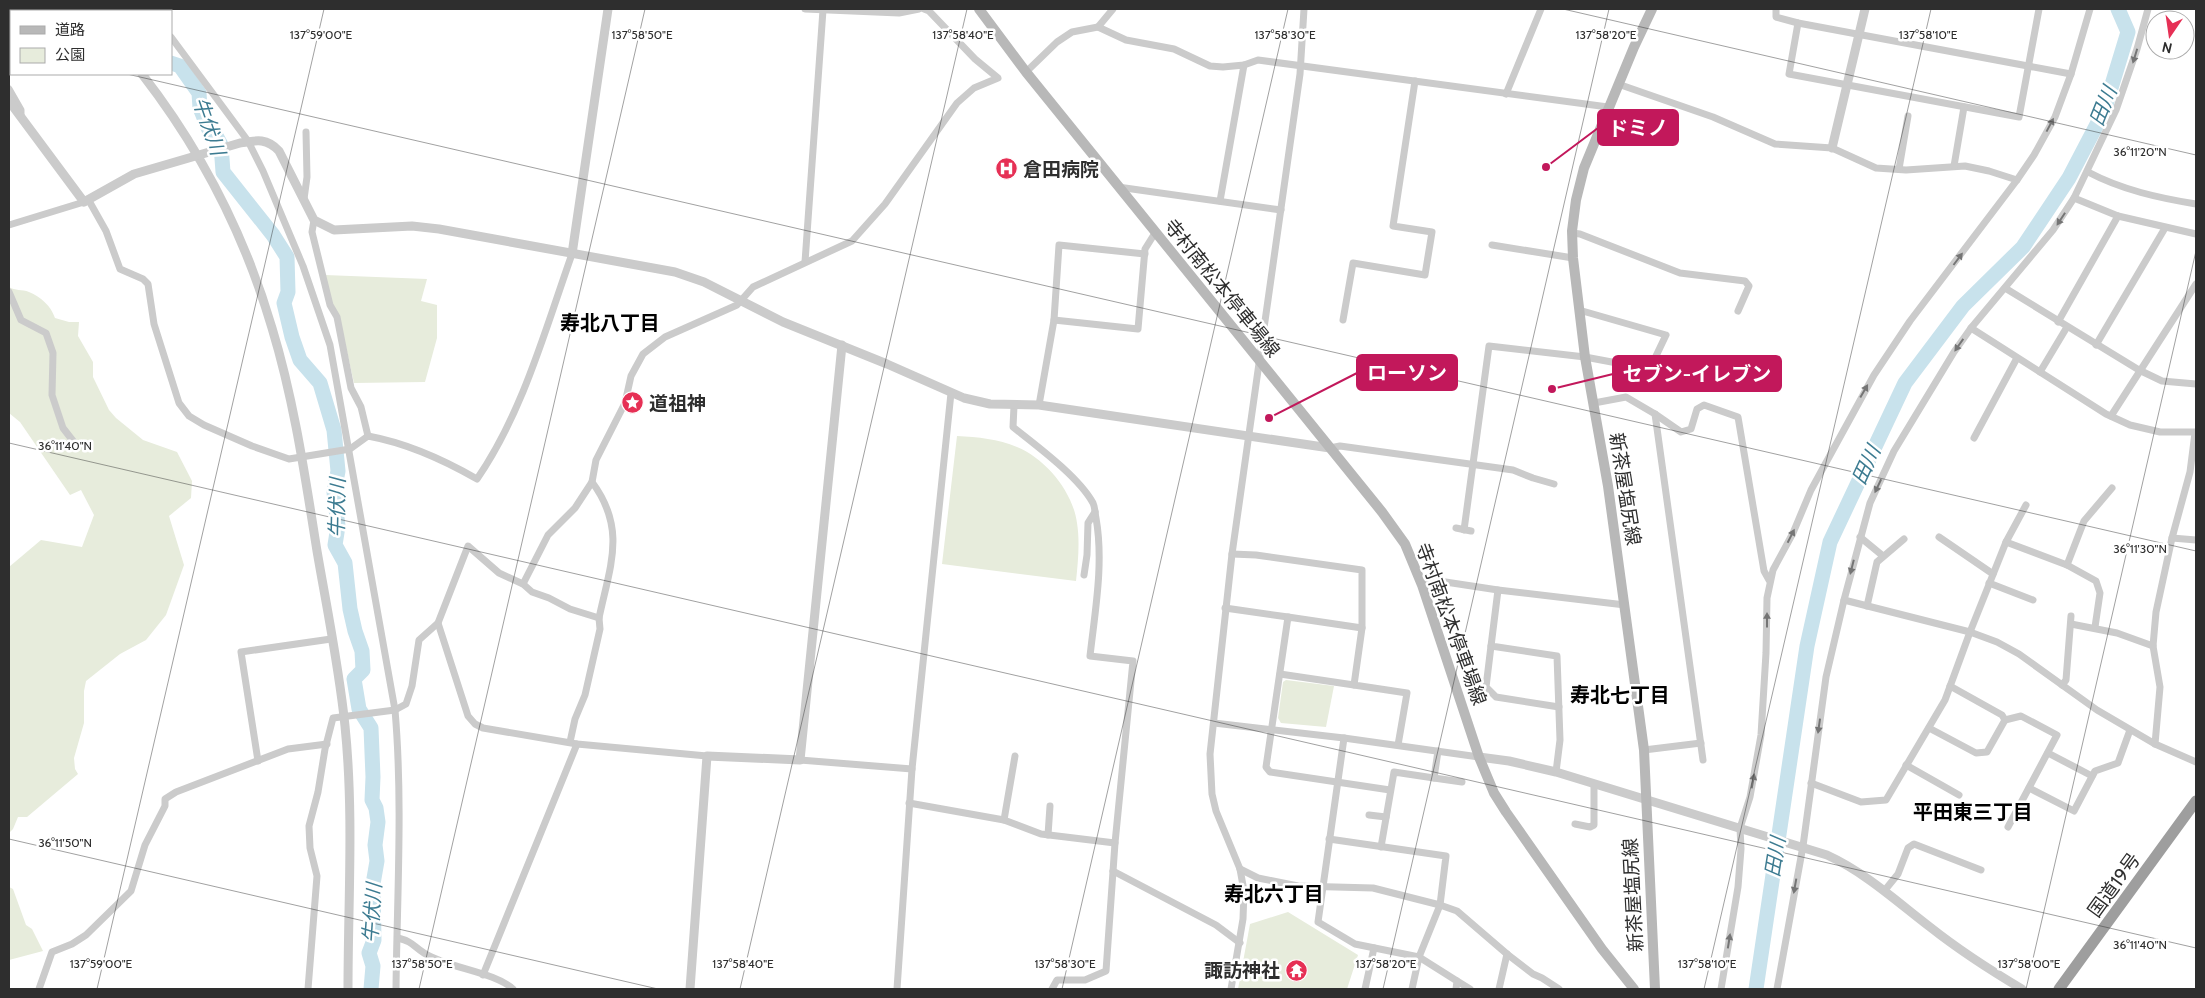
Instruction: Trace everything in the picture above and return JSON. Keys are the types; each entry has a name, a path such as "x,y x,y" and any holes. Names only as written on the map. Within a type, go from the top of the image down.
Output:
{"highway":[{"name":"国道19号","path":"2059,989 2196,800"}],"main road":[{"name":"寺村南松本停車場線","path":"979,9 1026,72 1258,362 1330,448 1405,544 1422,585 1479,757 1494,792 1602,949 1634,989"},
{"name":"新茶屋塩尻線","path":"1652,9 1608,107 1584,168 1576,200 1572,234 1573,258 1585,357 1608,486 1644,750 1655,989"}],"street":[{"path":"9,101 86,200 106,231 120,269 143,279 148,284 154,324 179,403 189,416 204,425 252,446 289,459 350,449 368,436 380,438 448,463 477,480 489,462 532,371 572,254 608,9"},
{"path":"805,9 899,12 919,9"},
{"path":"523,584 548,535 575,508 592,482 596,460 625,403 631,376 643,354 664,337 737,305 753,288 852,241 885,204 957,103 974,88 998,78 945,30 929,11 924,9"},
{"path":"1098,27 1113,9"},
{"path":"1231,989 1240,943 1244,891 1240,869 1216,811 1212,794 1210,754 1232,554 1301,66 1304,9"},
{"path":"1506,94 1541,9"},
{"path":"1776,9 1776,17 1798,23 2071,74"},
{"path":"1832,148 1864,9"},
{"path":"1798,23 1789,74 2019,117 2039,9"},
{"path":"1721,989 1738,887 1743,829 1761,735 1767,598 1770,580 1812,490 1874,374 1910,321 2017,180 2034,154 2054,117 2071,74 2090,9"},
{"path":"1777,989 1811,783 1826,677 1870,503 1894,451 1949,360 1971,328 2053,230 2074,198 2116,110 2137,49 2148,9"},
{"path":"805,262 823,10"},
{"path":"1026,72 1057,42 1072,32 1098,27 1126,40 1174,49 1210,66 1244,65 1258,60 1608,107"},
{"path":"172,38 263,171 290,234 330,345 350,449 398,746 400,838 396,989"},
{"path":"1220,201 1244,65"},
{"path":"143,75 201,154 247,254 269,319 305,457 332,639 348,715 348,989"},
{"path":"1343,320 1353,263 1425,275 1432,232 1393,226 1415,81"},
{"path":"1618,84 1713,117 1775,144 1832,148 1876,168 1899,169 1965,166 2017,180"},
{"path":"9,89 21,110 21,116"},
{"path":"1954,166 1964,107"},
{"path":"1899,169 1908,116"},
{"path":"303,200 307,177 306,132"},
{"path":"9,225 86,200 134,174 257,139 272,143 279,151 314,220 334,230 412,226 439,229 675,272 704,282 783,322 842,345 951,393 990,404 1014,406 1039,405 1248,434 1330,448 1340,446 1513,470 1554,484"},
{"path":"2088,172 2121,187 2154,197 2196,204"},
{"path":"1118,186 1281,210"},
{"path":"2074,198 2118,216 2196,234"},
{"path":"2058,322 2118,216"},
{"path":"314,220 312,232 330,305 337,317 352,388 361,407 368,436"},
{"path":"2096,345 2165,228"},
{"path":"1054,320 1138,329 1145,249 1155,233"},
{"path":"1572,234 1580,234 1680,273 1745,281 1749,286 1738,311"},
{"path":"1039,405 1054,320 1060,245 1145,254"},
{"path":"1492,246 1573,258"},
{"path":"2111,416 2196,284"},
{"path":"2005,288 2067,328 2139,370 2162,381 2196,384"},
{"path":"9,292 21,320 46,333 53,353 52,394 63,428 77,446"},
{"path":"1463,530 1490,346 1585,357 1617,363 1651,384 1656,356 1666,335 1579,310"},
{"path":"1971,328 2130,426 2160,432 2196,432 2190,472 2172,538 2156,612 2153,646 2160,688 2155,744"},
{"path":"2040,372 2067,328"},
{"path":"800,760 842,345"},
{"path":"1974,438 2017,358"},
{"path":"897,989 912,769 951,393"},
{"path":"1594,402 1626,397 1681,432 1691,429 1697,409 1704,405 1738,417 1764,571 1770,580"},
{"path":"1014,406 1013,427 1077,482 1094,504 1100,537 1098,582 1090,656 1133,661 1114,843 1106,971 1085,980 1057,980 1052,989"},
{"path":"1655,414 1703,760"},
{"path":"482,975 573,743 575,719 585,695 600,629 598,618 614,548 611,517 604,499 592,482"},
{"path":"2067,565 2084,522 2112,488"},
{"path":"1811,783 1861,802 1886,800 1945,700 2006,542 2026,505"},
{"path":"1084,575 1088,523 1095,512"},
{"path":"1860,537 1883,556"},
{"path":"1939,537 1993,574"},
{"path":"2172,538 2196,540"},
{"path":"1867,606 1878,562 1904,539"},
{"path":"2006,542 2067,565 2096,581 2100,594 2095,628"},
{"path":"308,989 317,876 310,848 309,826 333,718 391,710 406,704 412,686 419,640 438,623 468,546 500,573 523,584 532,592 570,609 598,618"},
{"path":"1232,554 1256,555 1362,570 1362,628 1354,685"},
{"path":"1422,585 1439,581 1625,605"},
{"path":"1990,583 2033,600"},
{"path":"1498,590 1486,687 1496,697 1559,707"},
{"path":"1844,600 1970,632 1997,642 2018,654 2097,710 2130,730 2155,744 2196,762"},
{"path":"1225,608 1362,628"},
{"path":"1288,617 1266,767 1270,772 1390,790"},
{"path":"2062,686 2066,680 2071,620 2117,633 2153,646"},
{"path":"438,623 468,716 475,724 483,728 573,743 707,756 800,760 912,769"},
{"path":"258,761 242,652 332,639"},
{"path":"1491,646 1557,656 1560,740 1556,772"},
{"path":"1280,674 1407,693 1398,745"},
{"path":"1950,686 2002,715 2005,720"},
{"path":"1929,728 1976,753 1987,752 2005,720 2021,716 2057,735 2008,827"},
{"path":"1214,723 1344,738 1509,761 1556,772 1801,845 1851,866 1885,890 1956,947 2022,989"},
{"path":"2029,788 2074,811 2095,771 2118,763 2130,730"},
{"path":"1344,738 1318,922 1355,944 1419,957 1470,989"},
{"path":"1644,750 1701,743"},
{"path":"39,989 52,952 72,944 86,935 132,891 145,845 164,806 165,799 176,792 288,748 327,744"},
{"path":"1434,778 1438,751"},
{"path":"2048,753 2092,776"},
{"path":"690,989 707,756"},
{"path":"1004,820 1015,756"},
{"path":"1906,765 1958,794"},
{"path":"1381,846 1394,772 1462,782"},
{"path":"1575,824 1590,827 1594,825 1594,784"},
{"path":"909,803 1004,820 1048,834 1114,843"},
{"path":"1048,834 1050,806"},
{"path":"1369,815 1386,817"},
{"path":"1329,838 1446,856 1440,904 1419,957 1412,989"},
{"path":"1885,890 1898,874 1908,848 1914,844 1981,870"},
{"path":"1240,869 1258,878 1298,886 1373,888 1411,899 1440,904 1457,911 1507,954 1534,974 1559,989"},
{"path":"1113,871 1216,925 1240,943"},
{"path":"398,938 412,942 424,953 513,989"},
{"path":"1365,989 1374,948"},
{"path":"1499,989 1507,954"},
{"path":"1456,989 1457,981"}],"green space":[{"path":"325,275 427,279 421,301 437,305 437,338 425,382 354,383 339,316 333,305"},
{"path":"9,287 38,296 45,302 55,318 69,322 79,322 78,336 93,362 93,377 109,410 143,440 177,452 192,481 191,498 169,516 184,565 166,615 146,640 120,654 86,681 84,691 84,723 74,758 75,769 78,774 27,817 18,817 13,829 9,833 9,567 41,540 82,547 94,515 81,490 70,495 20,422 9,413"},
{"path":"957,436 1003,442 1028,452 1048,468 1064,488 1077,523 1079,545 1076,581 942,564"},
{"path":"1286,680 1334,686 1326,727 1281,723 1278,718 1283,682"},
{"path":"9,887 13,889 26,925 32,929 43,951 9,960"},
{"path":"1288,912 1358,955 1347,989 1238,989 1250,924"}],"waterway":[{"name":"田川","path":"1756,989 1807,646 1830,542 1905,383 1963,306 2023,247 2069,178 2104,111 2128,32 2118,9"},
{"name":"牛伏川","path":"172,63 180,66 199,93 200,108 209,130 216,136 221,145 223,172 273,235 287,257 288,292 284,303 292,337 300,360 320,383 334,430 338,471 334,492 338,526 335,545 345,563 350,609 362,651 363,670 354,679 359,709 371,728 372,800 376,808 378,822 375,845 377,861 373,884 374,940 369,953 373,966 371,989"}],"place":[{"name":"ドミノ","path":"1546,167"},
{"name":"倉田病院","path":"1007,169"},
{"name":"セブン-イレブン","path":"1552,389"},
{"name":"道祖神","path":"633,403"},
{"name":"ローソン","path":"1269,418"},
{"name":"諏訪神社","path":"1296,970"}],"district":[{"name":"寿北八丁目","path":"610,323"},
{"name":"寿北七丁目","path":"1620,695"},
{"name":"平田東三丁目","path":"1973,812"},
{"name":"寿北六丁目","path":"1274,894"}]}
